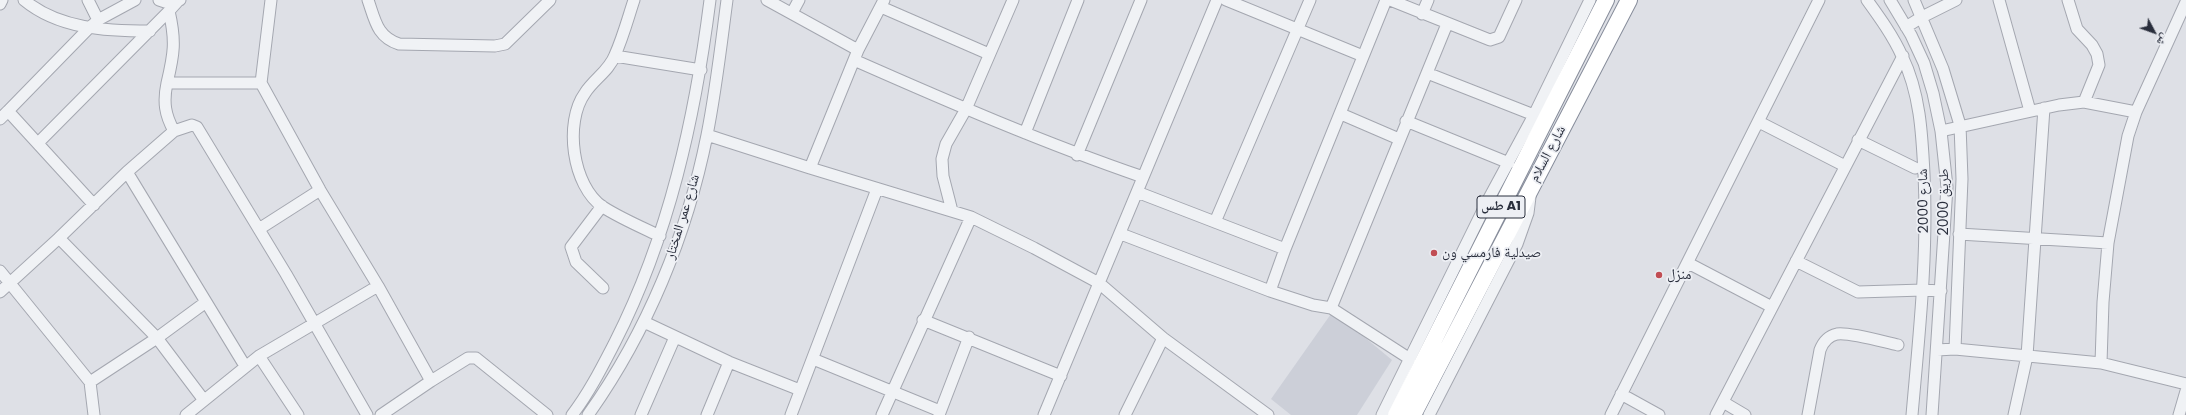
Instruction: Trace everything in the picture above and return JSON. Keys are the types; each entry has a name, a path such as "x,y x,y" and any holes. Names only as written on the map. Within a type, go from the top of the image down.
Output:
{"highway":[{"name":"شارع السلام","path":"1396,415 1606,0"},
{"name":"شارع السلام","path":"1413,415 1629,0"}],"street":[{"path":"0,4 2,0"},
{"path":"24,0 33,7 55,18 89,28 150,31"},
{"path":"88,0 98,20"},
{"path":"94,205 38,143 4,115 98,20 135,0"},
{"path":"159,0 168,4 179,0"},
{"path":"38,143 179,0"},
{"path":"271,0 261,83 320,190 378,286 431,381"},
{"path":"368,0 378,29 390,41 399,44 495,46 509,41 550,0"},
{"path":"634,0 615,56 604,73 584,93 576,114 573,139 576,163 585,188 602,206 660,236"},
{"name":"شارع عمر المختار","path":"572,415 600,371 629,314 649,268 660,236 685,145 702,70 710,0"},
{"name":"شارع عمر المختار","path":"588,415 610,382 644,322 673,254 690,202 707,135 727,0"},
{"path":"767,0 792,13 856,55 966,109 1077,155 1143,177"},
{"path":"792,13 799,0"},
{"path":"952,211 943,176 942,159 946,144 966,109 1013,0"},
{"path":"1025,133 1078,0"},
{"path":"1077,155 1141,0"},
{"path":"1044,415 1121,234 1143,177 1217,0"},
{"path":"1226,0 1364,56"},
{"path":"1215,222 1310,0"},
{"path":"1270,291 1285,249 1386,0"},
{"path":"1390,0 1490,40 1495,40 1499,37 1516,0"},
{"path":"1422,14 1428,0"},
{"path":"1382,415 1488,200 1534,115 1590,0"},
{"path":"1611,415 1819,0"},
{"name":"شارع 2000","path":"1867,0 1888,28 1903,56 1917,98 1923,133 1925,242 1923,290 1912,415"},
{"name":"طريق 2000","path":"1890,0 1906,27 1924,63 1933,93 1941,131 1947,187 1932,415"},
{"path":"1914,0 1942,69 1960,125 1962,179 1955,349"},
{"path":"1906,27 1956,0"},
{"path":"1999,0 2030,111"},
{"path":"2068,0 2077,29 2092,45 2097,54 2099,65 2084,102"},
{"path":"2101,363 2102,302 2108,243 2128,136 2136,112 2186,2"},
{"path":"810,168 856,55 883,3 990,54"},
{"path":"169,11 174,35 173,53 166,83 165,110 167,118 174,131"},
{"path":"1331,308 1406,121 1447,24"},
{"path":"615,56 702,70"},
{"path":"1716,415 1903,56"},
{"path":"1427,73 1534,115"},
{"path":"166,83 261,83"},
{"path":"1941,131 1960,125 2044,108 2084,102 2136,112"},
{"path":"2014,415 2027,356 2044,108"},
{"path":"1340,114 1399,139"},
{"path":"1406,121 1509,163"},
{"path":"1759,122 1845,166"},
{"path":"0,292 60,238 127,172 174,131 192,125 197,127 259,229 316,324 367,415"},
{"path":"707,135 971,217 1034,248 1099,283 1163,338 1268,415"},
{"path":"1858,140 1916,168"},
{"path":"127,172 245,366"},
{"path":"1429,415 1517,244 1528,212 1533,183"},
{"path":"791,415 877,188"},
{"path":"259,229 320,190"},
{"path":"1137,192 1285,249"},
{"path":"602,206 571,248 576,262 603,288"},
{"path":"882,415 923,320 971,217"},
{"path":"1121,234 1270,291 1314,305 1331,308 1410,359"},
{"path":"1959,234 2108,243"},
{"path":"60,238 157,338 203,399"},
{"path":"1796,261 1858,292 1923,290 1941,291"},
{"path":"1688,263 1772,307"},
{"path":"0,271 90,382 94,415"},
{"path":"186,415 203,399 259,356 316,324 378,286"},
{"path":"90,382 157,338 206,302"},
{"path":"923,320 1061,376"},
{"path":"644,322 728,362 800,390"},
{"path":"1808,415 1820,350 1823,343 1829,337 1841,334 1898,345"},
{"path":"642,415 675,337"},
{"path":"813,359 893,390 940,413 969,338"},
{"path":"1125,415 1163,338"},
{"path":"1937,350 1955,349 2101,363 2186,384"},
{"path":"259,356 298,415"},
{"path":"381,415 468,358 476,358 547,415"},
{"path":"706,415 728,362"},
{"path":"2179,415 2186,391"},
{"path":"1621,394 1659,415"},
{"path":"1723,402 1745,415"}],"shaded area":[{"path":"1333,311 1392,360 1357,415 1291,415 1271,399"}],"place":[{"name":"صيدلية فارمسي ون","path":"1434,253"},
{"name":"منزل","path":"1659,275"}]}
